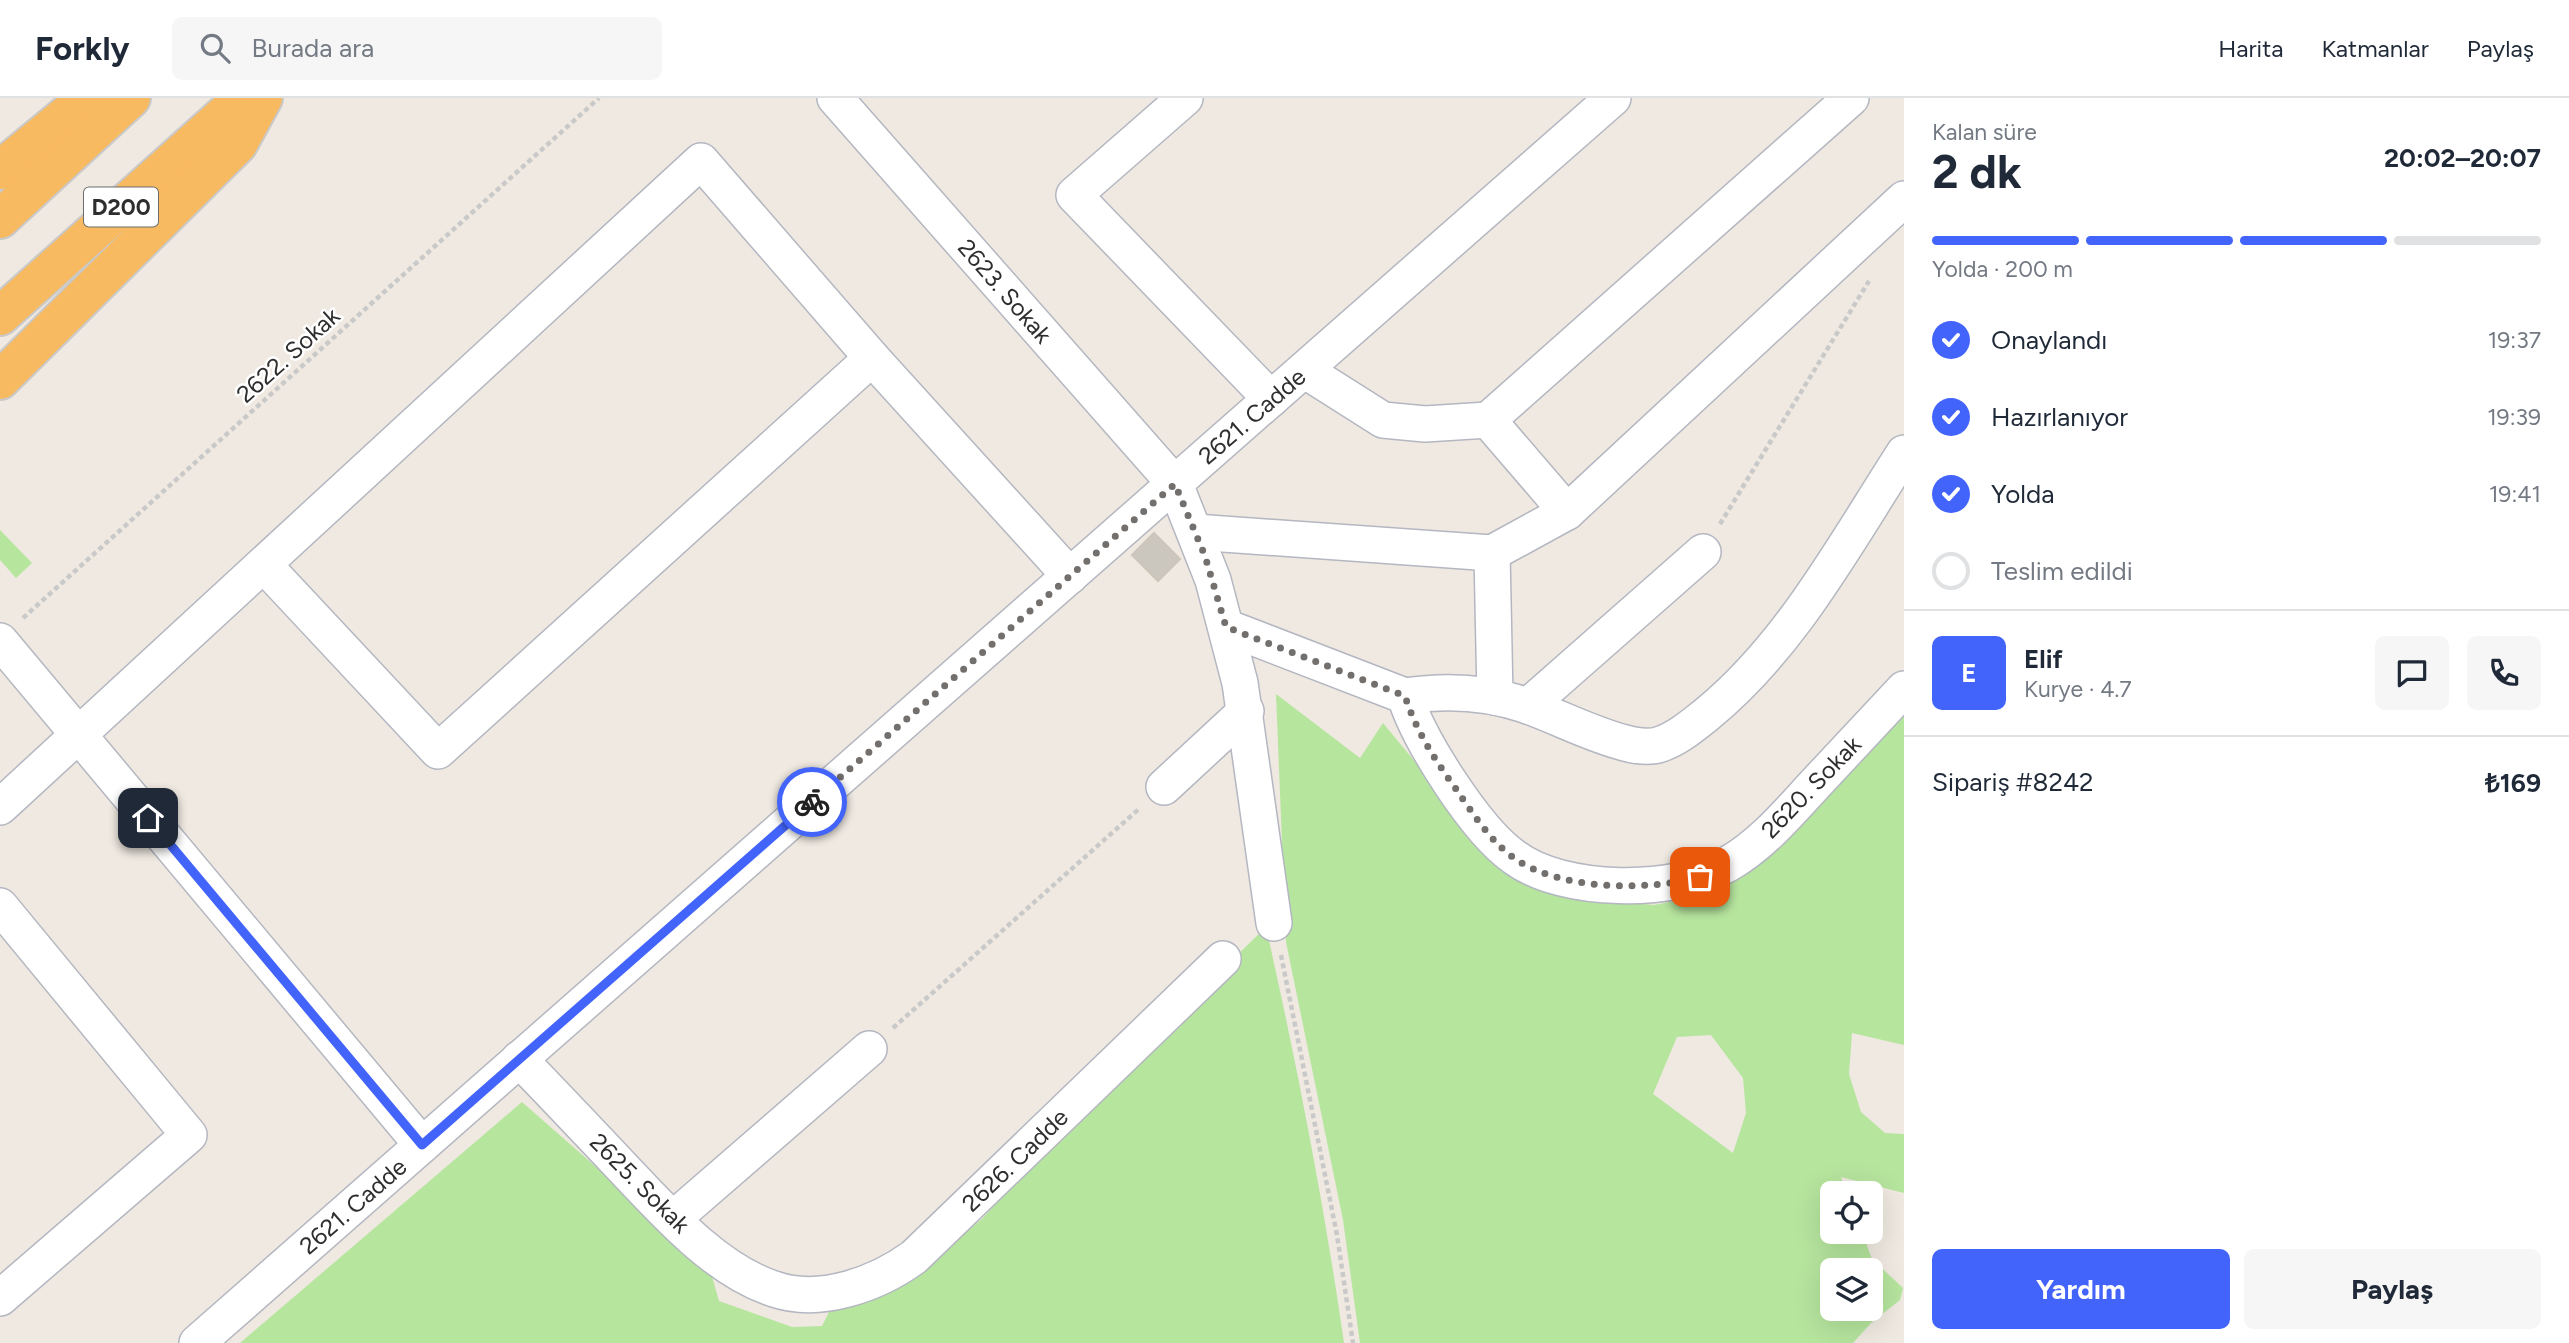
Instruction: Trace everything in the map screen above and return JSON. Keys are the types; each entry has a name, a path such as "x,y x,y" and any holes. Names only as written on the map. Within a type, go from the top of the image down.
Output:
{"highway":[{"path":"0,170 87,98"},
{"name":"D200","path":"0,219 131,98"},
{"name":"D200","path":"0,316 243,98"},
{"path":"0,380 238,144 263,98"}],"street":[{"path":"1185,98 1073,195 1271,399"},
{"name":"2621. Cadde","path":"197,1343 1614,98"},
{"path":"1304,370 1383,421 1425,424 1488,420 1851,98"},
{"name":"2623. Sokak","path":"854,104 1175,484"},
{"path":"0,807 701,160 872,358 1070,576"},
{"path":"1195,532 1492,553 1567,512 1904,199"},
{"path":"264,565 438,751 872,358"},
{"path":"1488,420 1567,512"},
{"path":"1226,627 1405,696 1451,693 1495,697 1528,706 1588,732 1628,744 1659,745 1681,733 1729,695 1774,646 1800,612 1904,453"},
{"path":"1175,484 1213,580 1246,711 1274,923"},
{"path":"1528,706 1703,552"},
{"path":"1492,553 1495,697"},
{"path":"8,632 79,736 422,1145"},
{"name":"2620. Sokak","path":"1405,696 1414,723 1434,758 1479,820 1513,857 1530,867 1576,880 1656,886 1700,877 1727,864 1753,846 1792,809 1904,689"},
{"path":"1164,787 1246,711"},
{"path":"0,906 189,1135 1,1296"},
{"name":"2626. Cadde","path":"775,1290 793,1294 834,1291 872,1281 902,1266 1223,960"},
{"path":"673,1219 869,1049"},
{"name":"2625. Sokak","path":"519,1059 673,1219 705,1248 736,1270 775,1290"}],"path":[{"name":"2622. Sokak","path":"8,632 599,98"},
{"path":"1703,552 1875,270"},
{"path":"869,1049 1164,787"},
{"path":"1274,923 1337,1235 1353,1343"}],"green space":[{"path":"0,530 32,563 16,578 0,560"},
{"path":"1276,694 1360,758 1383,723 1511,878 1556,895 1654,905 1705,895 1732,879 1793,827 1904,716 1904,1045 1852,1033 1849,1074 1861,1112 1885,1133 1904,1134 1904,1193 1883,1188 1883,1181 1857,1181 1841,1177 1842,1181 1820,1181 1820,1244 1866,1244 1872,1258 1820,1258 1820,1321 1874,1321 1853,1343 1360,1343 1343,1220 1286,942","holes":["1711,1035 1743,1078 1746,1113 1733,1153 1653,1094 1677,1037"]},
{"path":"1266,927 1309,1134 1344,1343 240,1343 522,1102 709,1266 719,1301 792,1327 822,1326 832,1306 920,1269 982,1219 1087,1101"},
{"path":"1883,1269 1903,1288 1900,1300 1883,1313"}],"building":[{"path":"1154,533 1180,559 1158,581 1132,555"}],"way so far":[{"path":"812,802 1175,484 1205,556 1226,627 1405,696 1410,714 1434,758 1485,828 1513,857 1530,867 1553,875 1597,883 1656,886 1700,877"}],"route":[{"path":"148,818 422,1145 812,802"}]}
